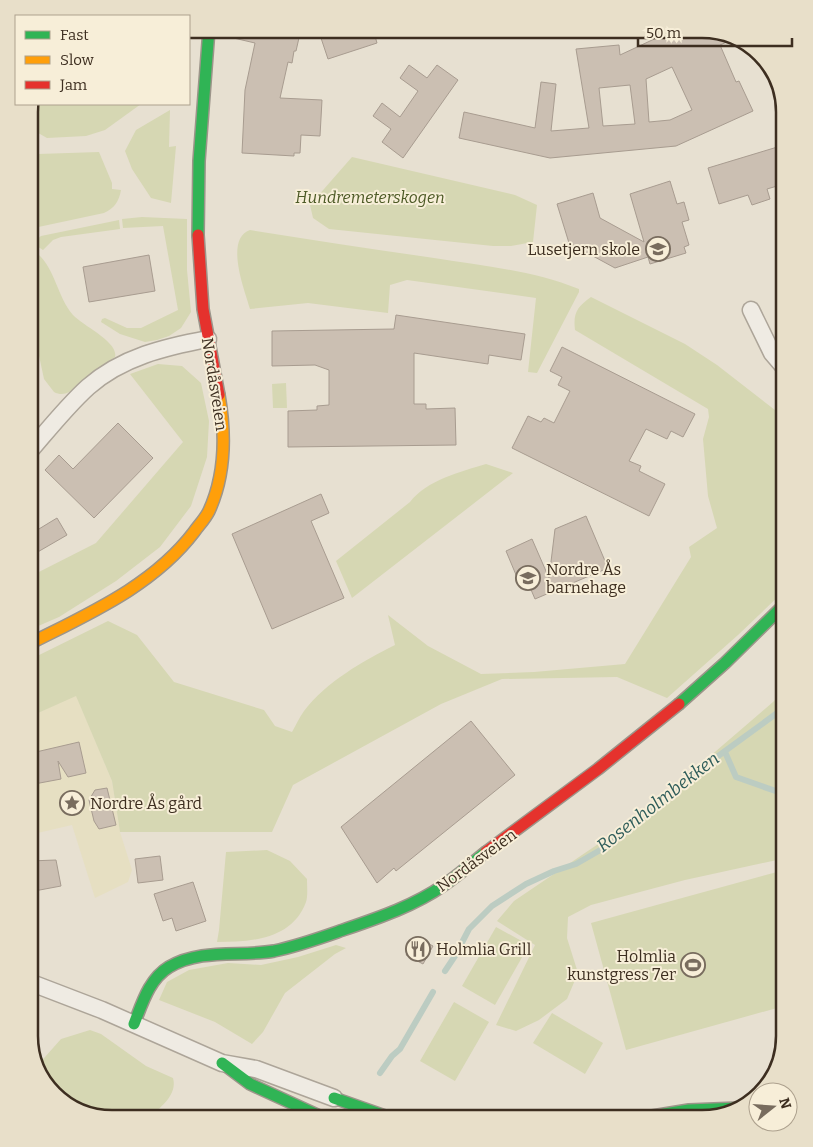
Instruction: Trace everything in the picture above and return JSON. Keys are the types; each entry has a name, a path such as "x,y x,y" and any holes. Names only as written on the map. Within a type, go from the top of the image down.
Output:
{"street":[{"name":"Nordåsveien","path":"37,639 96,608 150,575 172,558 186,544 210,509 222,470 224,424 201,294 198,239 200,137 208,37"},
{"path":"751,310 776,358"},
{"path":"38,442 82,393 108,372 154,350 208,339"},
{"name":"Nordåsveien","path":"134,1024 150,986 161,973 175,964 198,956 264,952 316,940 392,913 444,885 596,771 664,716 728,662 776,613"},
{"path":"37,985 222,1062 256,1068 367,1109"},
{"path":"222,1062 250,1084 297,1109"},
{"path":"316,1109 334,1098"},
{"path":"333,1109 334,1098"},
{"path":"682,1110 720,1107"}],"shaded area":[{"name":"Nordre Ås gård","path":"76,695 112,781 120,832 132,870 128,882 95,898 72,825 37,833 37,713"}],"green space":[{"path":"38,105 140,105 105,130 86,136 47,138 38,133"},
{"path":"170,110 169,147 176,146 171,203 151,198 132,169 125,151 136,130"},
{"path":"38,145 38,154 99,152 112,183 112,189 121,190 116,204 104,213 38,227"},
{"name":"Hundremeterskogen","path":"352,157 515,195 537,205 533,242 511,246 493,246 329,229 313,218 310,205"},
{"path":"142,217 187,219 187,270 191,312 181,328 169,336 145,342 120,334 101,322 105,318 127,328 141,328 178,310 163,226 123,228 122,219"},
{"path":"119,220 120,229 61,237 53,240 43,250 38,247 38,238 41,236"},
{"path":"250,230 507,269 543,277 579,289 579,292 537,373 528,372 536,298 407,280 390,285 388,313 308,303 250,309 238,266 237,254 238,244 242,235"},
{"path":"38,254 50,269 62,298 73,315 106,340 115,351 115,357 65,394 54,392 44,379 38,350"},
{"path":"591,297 685,344 717,365 776,411 776,599 667,698 617,677 502,679 441,704 293,785 272,832 120,832 112,781 76,696 37,713 37,656 108,621 137,635 174,682 264,710 275,726 292,732 304,711 323,691 358,665 395,645 388,615 428,646 481,674 534,672 625,664 691,557 689,547 717,528 708,496 703,439 709,417 708,409 575,330 575,315 582,304"},
{"path":"158,364 182,366 201,383 209,421 207,457 191,506 160,547 116,581 59,617 37,626 37,573 96,543 183,442 130,374"},
{"path":"286,383 287,408 273,408 272,384"},
{"path":"486,464 513,473 352,598 336,561 425,488 445,478"},
{"path":"776,699 776,860 685,880 591,905 568,917 567,938 578,973 567,999 539,1020 516,1031 496,1025 535,945 497,921 514,901 644,813"},
{"path":"267,850 290,861 307,879 307,900 300,915 291,924 269,936 243,941 217,942 226,852"},
{"name":"Holmlia kunstgress 7er","path":"776,872 776,1008 626,1050 591,923"},
{"path":"496,927 529,945 495,1005 462,986"},
{"path":"336,945 346,948 335,954 285,993 263,1032 252,1044 215,1022 159,1000 167,982 189,970 228,963 261,965 298,957"},
{"path":"454,1002 489,1022 455,1081 420,1061"},
{"path":"552,1013 603,1043 585,1074 533,1043"},
{"path":"90,1030 101,1034 146,1066 173,1078 173,1090 167,1101 158,1109 106,1109 92,1107 74,1100 53,1081 42,1061 61,1039"}],"building":[{"path":"230,37 299,37 292,63 288,62 280,98 322,100 320,136 301,135 300,153 294,153 294,156 242,153 245,90 255,43"},
{"path":"321,37 375,37 377,43 328,59"},
{"path":"657,38 707,38 725,41 727,42 720,45 736,82 739,81 753,111 676,146 550,158 459,138 464,112 535,128 541,82 556,84 551,131 589,128 576,49 619,45 620,55","holes":["672,67 692,110 670,120 649,122 646,79","630,85 635,124 603,126 599,88"]},
{"path":"409,65 427,78 437,65 458,80 403,158 382,142 391,129 373,116 382,103 400,117 418,91 400,78"},
{"path":"776,147 776,186 767,189 770,199 752,205 748,195 719,204 708,168"},
{"path":"670,181 677,204 684,202 689,220 682,222 689,245 684,247 686,253 650,264 648,257 615,268 569,243 557,204 593,193 600,218 644,242 630,194"},
{"path":"149,255 155,291 89,302 83,267"},
{"path":"396,315 525,334 521,360 489,355 488,364 414,353 414,404 426,404 426,409 455,408 456,445 288,447 288,411 317,410 317,406 329,405 329,370 315,365 272,366 272,331 394,329"},
{"path":"562,347 695,414 683,437 671,431 667,439 646,429 629,461 641,466 639,471 665,484 649,516 512,448 528,416 541,422 544,418 554,423 570,391 558,385 562,377 550,371"},
{"path":"118,423 153,458 94,518 45,470 59,455 73,469"},
{"path":"321,494 329,513 311,521 344,598 272,629 232,534"},
{"path":"586,516 608,568 535,599 529,585 519,582 506,551 532,539 549,578 555,529"},
{"path":"57,518 67,535 38,552 38,530"},
{"path":"471,721 515,775 396,871 394,868 377,883 341,827"},
{"path":"79,742 86,773 68,777 58,761 61,779 37,783 37,752"},
{"path":"107,788 116,825 99,829 94,821 89,800 95,790"},
{"path":"160,856 163,880 138,883 135,859"},
{"path":"56,860 61,886 37,890 37,861"},
{"path":"193,882 206,921 176,931 172,918 163,921 154,894"},
{"path":"416,937 433,946 423,964 406,955"}],"waterway":[{"name":"Rosenholmbekken","path":"445,971 469,929 492,906 526,884 554,871 576,864 609,845 710,762 776,714"},
{"path":"725,752 736,777 776,791"},
{"name":"Rosenholmbekken","path":"380,1073 392,1056 400,1049 433,992"}],"traffic: fast":[{"path":"198,235 199,161 208,37"},
{"path":"679,704 725,663 776,613"},
{"path":"134,1024 143,1000 156,978 169,967 181,961 207,955 274,951 309,942 369,921 395,911 432,892 455,877 486,852"},
{"path":"222,1063 250,1084 305,1109"},
{"path":"334,1098 367,1109"},
{"path":"690,1110 709,1109"}],"traffic: slow":[{"path":"37,640 96,610 139,583 178,551 202,522 215,497 221,469 223,425 219,395"}],"traffic: jam":[{"path":"198,235 203,309 219,395"},
{"path":"486,852 598,769 679,704"}],"place":[{"name":"Lusetjern skole","path":"658,249"},
{"name":"Nordre Ås barnehage","path":"528,578"},
{"name":"Nordre Ås gård","path":"72,803"},
{"name":"Holmlia Grill","path":"418,949"},
{"name":"Holmlia kunstgress 7er","path":"693,965"}]}
